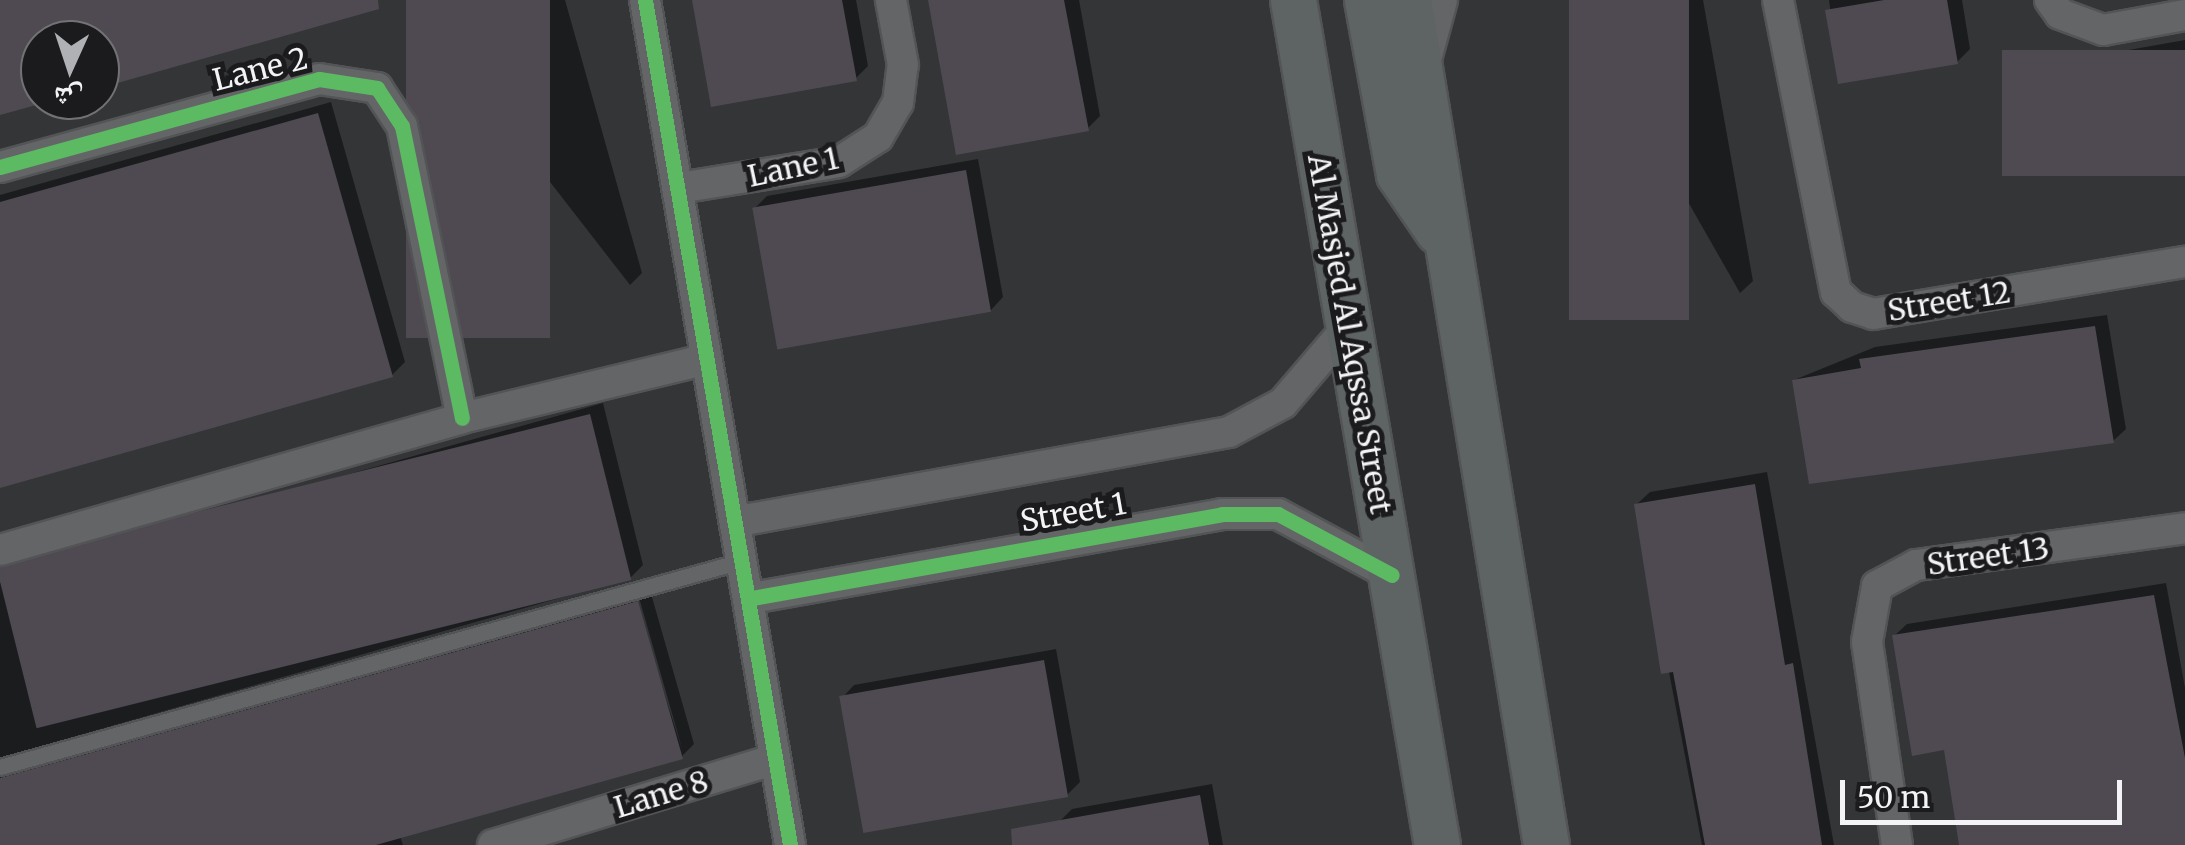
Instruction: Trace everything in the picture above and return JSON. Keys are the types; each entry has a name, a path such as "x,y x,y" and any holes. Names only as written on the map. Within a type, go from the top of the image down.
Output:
{"main road":[{"name":"Al Masjed Al Aqssa Street","path":"1293,0 1437,845"},
{"path":"1367,0 1399,174 1442,236"},
{"path":"1408,0 1442,236 1546,845"}],"street":[{"path":"645,0 679,188 704,360 752,598 772,760 790,845"},
{"name":"Lane 1","path":"679,188 839,162 878,138 898,103 902,65 891,0"},
{"path":"1421,86 1442,0"},
{"name":"Street 12","path":"1778,0 1836,292 1852,307 1873,314 2184,269"},
{"path":"2050,0 2060,14 2103,30 2185,15"},
{"name":"Lane 2","path":"0,168 319,79 377,88 402,126 462,418"},
{"name":"Street 1","path":"738,521 1229,432 1283,403 1348,327"},
{"path":"0,550 462,418 704,360"},
{"name":"Street 1","path":"752,598 1222,514 1290,518 1392,575"},
{"name":"Street 13","path":"1897,845 1867,642 1876,586 1916,565 2185,528"},
{"name":"Lane 8","path":"493,845 772,760"}],"lane":[{"path":"0,767 745,560"}],"building":[{"path":"0,0 378,0 379,9 120,82 120,20 20,20 20,110 0,115"},
{"path":"406,0 550,0 550,338 406,338"},
{"path":"692,0 842,0 857,81 711,107"},
{"path":"928,0 1064,0 1089,131 956,155"},
{"path":"1569,0 1689,0 1689,320 1569,320"},
{"path":"1884,0 1947,0 1958,64 1838,84 1825,10"},
{"path":"2002,50 2185,50 2185,176 2002,176"},
{"path":"318,113 393,377 0,488 0,202"},
{"path":"966,170 991,312 777,349 752,208"},
{"path":"2095,326 2114,443 1809,484 1792,380 1861,368 1859,359"},
{"path":"590,414 631,580 37,728 0,582 0,561"},
{"path":"1755,484 1785,665 1793,663 1822,845 1705,845 1673,672 1661,674 1634,504"},
{"path":"2154,595 2185,758 2185,845 1959,845 1944,750 1912,756 1892,635"},
{"path":"638,601 683,759 376,845 0,845 0,778"},
{"path":"1044,660 1068,797 863,833 839,696"},
{"path":"1200,795 1209,845 1012,845 1011,829"}],"cycle path":[{"path":"645,0 790,845"},
{"path":"0,167 319,79 377,88 402,126 462,418"},
{"path":"752,598 1222,514 1278,514 1392,575"}]}
